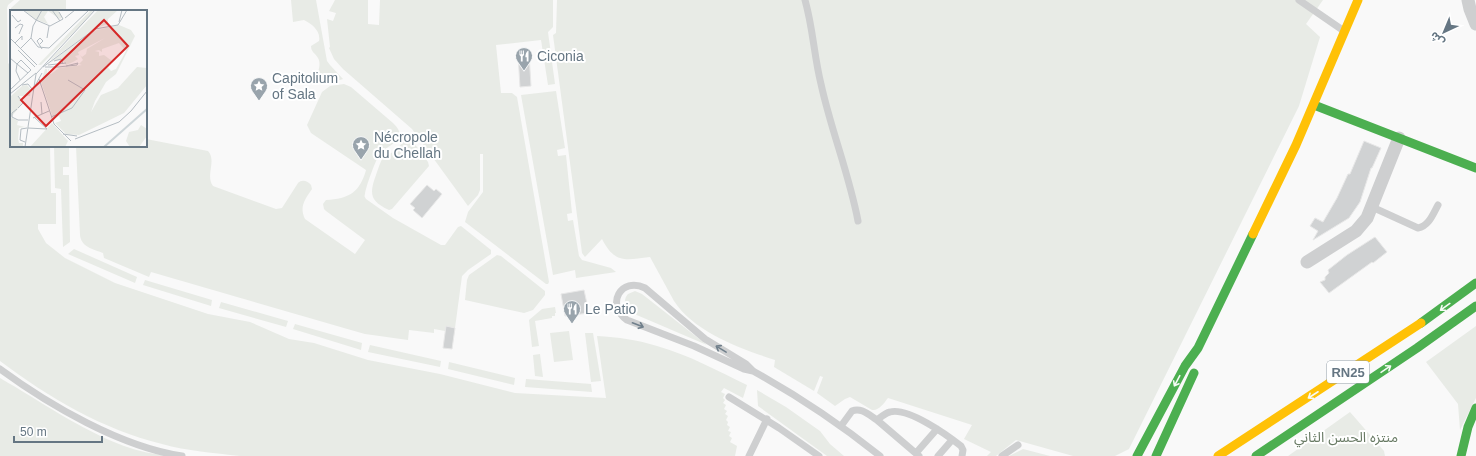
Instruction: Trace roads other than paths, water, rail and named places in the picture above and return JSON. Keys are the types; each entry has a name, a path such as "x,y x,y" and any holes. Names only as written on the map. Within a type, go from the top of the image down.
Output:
{"street":[{"path":"1137,456 1185,366 1198,348 1278,184 1314,105 1358,0"},
{"path":"1468,0 1476,24"},
{"path":"1314,105 1476,168"},
{"path":"1307,262 1356,230 1367,218 1399,138"},
{"name":"RN25","path":"1218,456 1406,334 1476,283"},
{"name":"RN25","path":"1268,453 1283,438 1417,348 1476,306"},
{"path":"1156,456 1194,374 1198,361 1198,348"},
{"path":"1461,456 1468,427 1476,408"},
{"path":"1256,456 1268,453"}],"lane":[{"path":"805,0 810,19 821,84 858,221"},
{"path":"1299,0 1344,32"},
{"path":"1372,207 1418,228 1422,228 1427,224 1438,205"},
{"path":"754,371 744,369 683,342 627,320 619,313 617,307 618,296 624,288 629,285 635,284 646,288 705,339 841,426 880,456"},
{"path":"0,369 53,403 132,444 182,456"},
{"path":"729,397 767,419 820,456"},
{"path":"841,426 852,410 861,410 877,420 917,455 937,429"},
{"path":"877,420 886,413 894,411 916,418 937,429 962,448 962,456"},
{"path":"749,456 767,419"},
{"path":"938,456 952,440"},
{"path":"1002,456 1018,445"}],"place":[{"name":"Ciconia","path":"524,71"},
{"name":"Capitolium of Sala","path":"259,101"},
{"name":"Nécropole du Chellah","path":"361,160"},
{"name":"Le Patio","path":"572,324"}],"park label":[{"name":"منتزه الحسن الثاني","path":"1346,437"}]}
